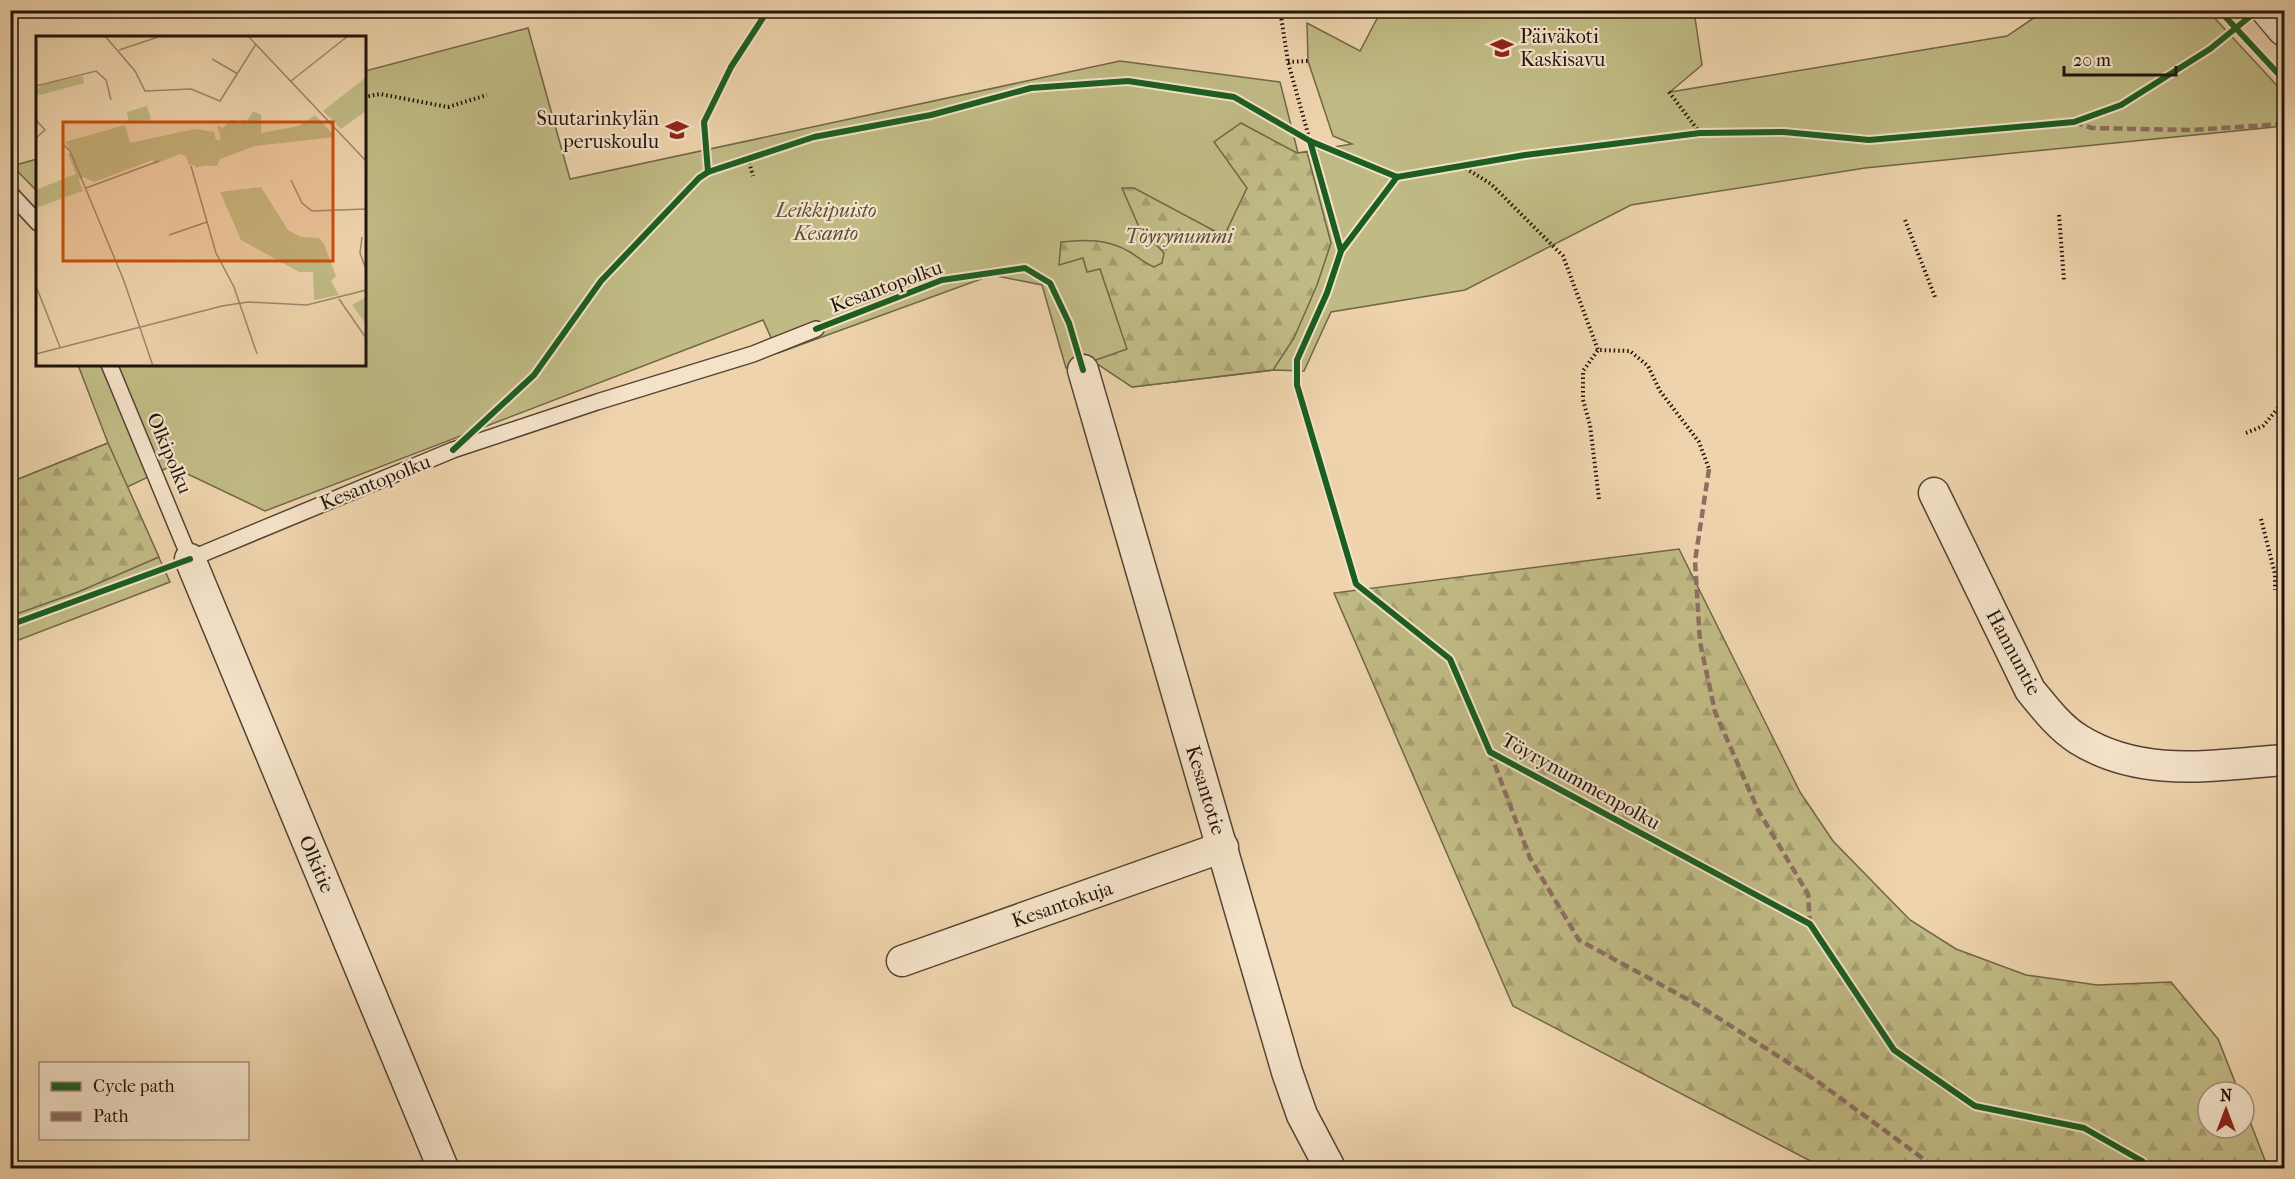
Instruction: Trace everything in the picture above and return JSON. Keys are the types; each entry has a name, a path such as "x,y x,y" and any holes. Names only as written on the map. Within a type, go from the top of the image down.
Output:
{"street":[{"path":"2268,10 2284,29"},
{"name":"Kesantotie","path":"1083,370 1287,1072 1302,1115 1330,1168"},
{"name":"Hannuntie","path":"1934,493 2030,690 2052,717 2077,739 2116,757 2153,766 2184,767 2284,760"},
{"name":"Olkitie","path":"190,559 443,1168"},
{"name":"Kesantokuja","path":"902,961 1223,847"}],"lane":[{"path":"10,193 36,221"},
{"name":"Kesantopolku","path":"190,559 453,450 597,402 753,354 816,329"},
{"name":"Olkipolku","path":"110,366 190,559"}],"path":[{"path":"1280,10 1288,62 1313,152"},
{"path":"1288,62 1308,61"},
{"path":"1669,92 1700,134"},
{"path":"366,97 380,94 448,106 487,95"},
{"path":"1688,135 1710,133"},
{"path":"1301,135 1321,146"},
{"path":"738,162 759,155"},
{"path":"748,158 753,176"},
{"path":"1452,168 1473,164"},
{"path":"1462,166 1491,184 1563,256 1598,350"},
{"path":"2059,215 2064,280"},
{"path":"1905,220 1935,297"},
{"path":"1598,350 1630,351 1648,366 1660,391 1699,442 1709,469"},
{"path":"1598,350 1583,371 1583,400 1590,425 1599,499"},
{"path":"2246,434 2263,426 2284,401"},
{"path":"2261,519 2275,574 2275,590"}],"green space":[{"name":"Töyrynummi","path":"1498,10 1508,16 1511,10 1694,11 1702,65 1670,92 2007,36 2044,11 2208,11 2284,93 2284,126 1865,168 1631,205 1465,290 1331,312 1304,371 1273,370 1132,387 1093,361 1066,368 1042,285 992,275 778,353 763,320 265,511 171,466 127,487 170,582 11,643 11,482 108,443 78,366 366,366 366,71 528,28 570,179 1120,61 1280,82 1298,153 1352,144 1333,136 1308,61 1307,23 1360,51 1381,11"},
{"path":"1241,123 1297,153 1307,152 1331,243 1317,285 1294,338 1273,370 1132,387 1093,361 1127,349 1100,269 1087,272 1083,258 1059,265 1061,242 1088,240 1105,242 1130,252 1154,267 1162,263 1164,253 1139,227 1122,188 1134,188 1224,236 1247,188 1214,142"},
{"path":"36,160 36,190 12,166"},
{"path":"108,443 159,557 78,592 11,616 11,482"},
{"path":"1679,549 1800,792 1833,841 1910,920 1956,949 2026,975 2097,985 2171,982 2218,1039 2234,1080 2196,1080 2196,1140 2256,1140 2256,1137 2268,1168 1824,1168 1513,1006 1334,593"}],"marked path":[{"path":"2074,122 2092,128 2192,130 2284,124"},
{"path":"1709,469 1695,561 1700,642 1715,712 1758,810 1808,894 1810,924"},
{"path":"1490,752 1530,858 1579,940 1698,1005 1817,1081 1936,1168"},
{"path":"2122,1168 2142,1161"}],"cycle path":[{"path":"708,172 704,122 731,67 768,10"},
{"path":"2219,10 2284,80"},
{"path":"453,450 534,375 601,281 699,178 708,172 814,137 931,115 1031,88 1128,81 1234,97 1310,141 1397,177 1525,155 1700,133 1784,132 1869,140 2074,122 2121,105 2210,49 2258,10"},
{"name":"Töyrynummenpolku","path":"1310,141 1341,251 1327,293 1297,360 1297,385 1356,584 1450,659 1490,752 1810,924 1894,1050 1975,1106 2084,1128 2142,1161 2148,1168"},
{"path":"1341,251 1397,177"},
{"path":"816,329 942,280 1025,268 1050,283 1069,323 1083,370"},
{"path":"10,625 190,559"}],"place":[{"name":"Päiväkoti Kaskisavu","path":"1502,48"},
{"name":"Suutarinkylän peruskoulu","path":"677,130"}],"park label":[{"name":"Leikkipuisto Kesanto","path":"826,222"}]}
